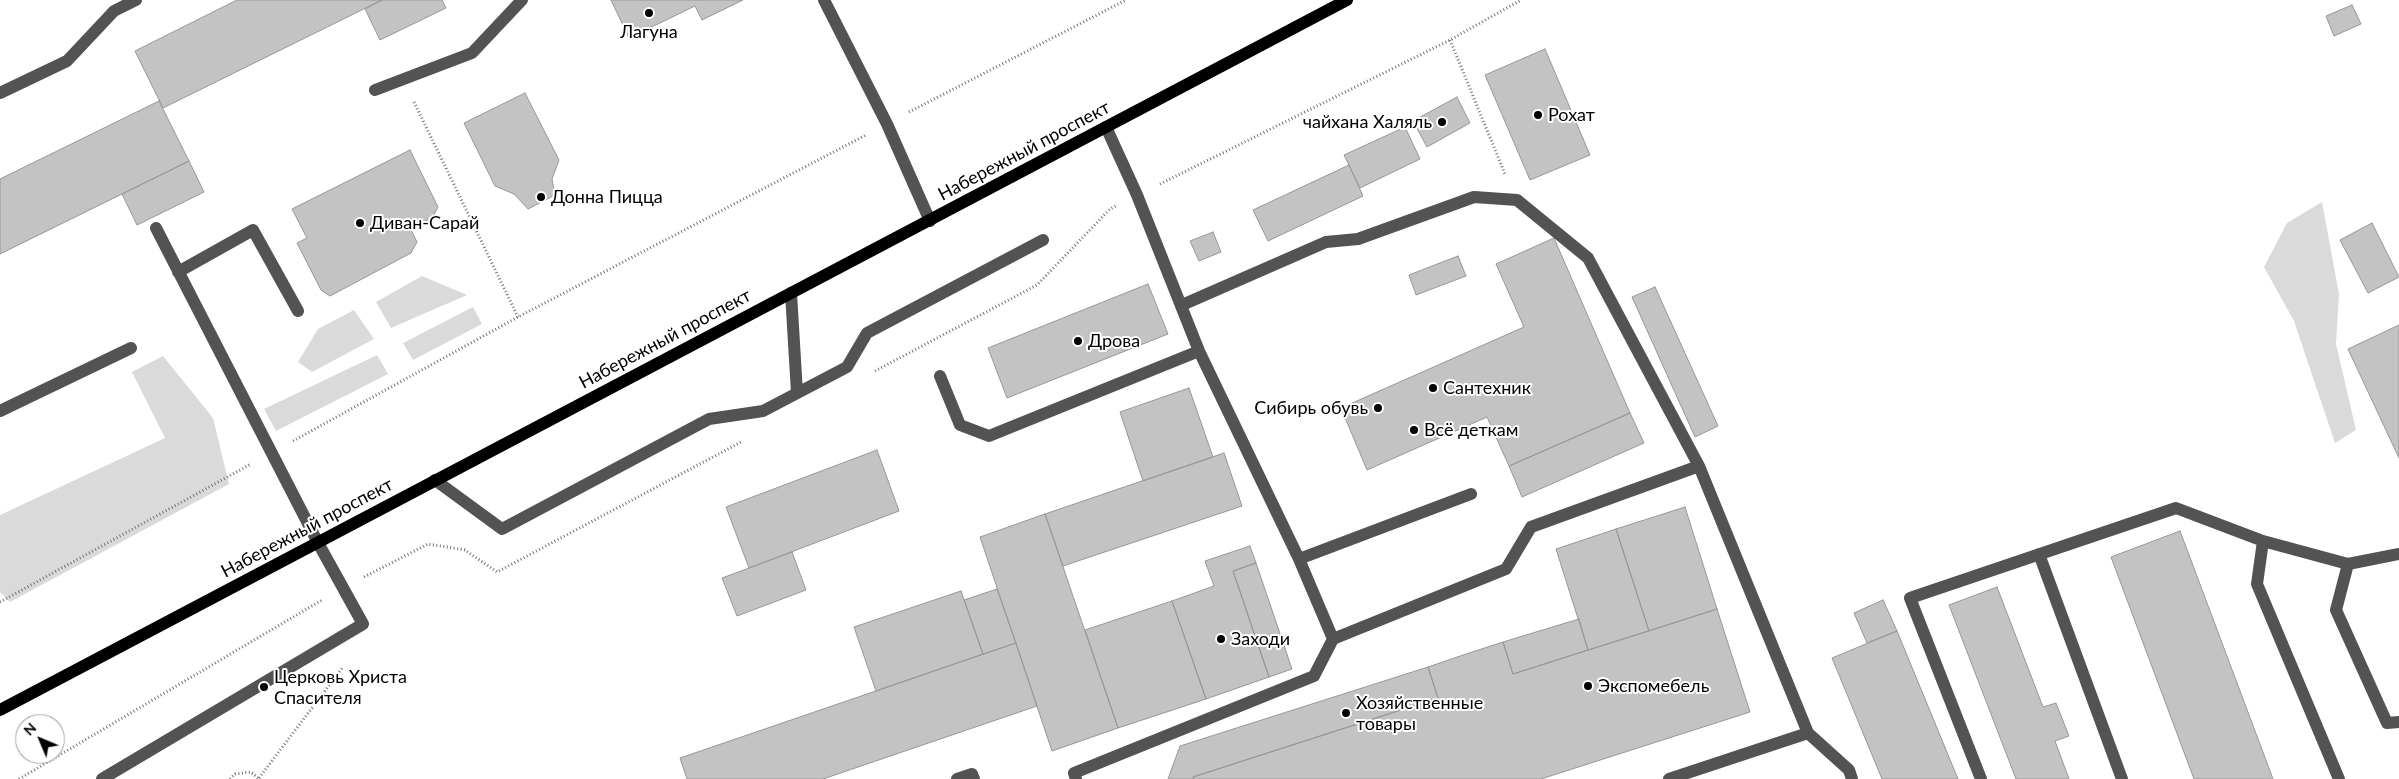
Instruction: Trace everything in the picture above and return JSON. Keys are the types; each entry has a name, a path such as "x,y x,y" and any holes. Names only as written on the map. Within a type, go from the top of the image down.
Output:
{"main road":[{"name":"Набережный проспект","path":"0,710 180,616 317,541 930,221 1347,0"}],"lane":[{"path":"0,93 67,61 114,11 136,0"},
{"path":"375,90 472,53 522,0"},
{"path":"824,0 887,124 930,221"},
{"path":"1106,128 1137,195 1199,350 1299,559 1333,639"},
{"path":"1182,305 1326,242 1358,239 1474,197 1517,200 1588,258 1699,466 1808,733 1849,770 1852,779"},
{"path":"102,779 363,624 317,541 273,452 156,228"},
{"path":"178,272 253,230 298,310"},
{"path":"435,480 502,529 709,419 763,411 847,367 867,332 1043,240"},
{"path":"791,293 797,393"},
{"path":"0,411 131,348"},
{"path":"940,376 960,426 989,436 1199,350"},
{"path":"1076,779 1074,773 1314,676 1333,639 1506,570 1531,527 1699,466"},
{"path":"1299,559 1471,494"},
{"path":"1982,779 1910,598 2176,508 2263,541 2348,564 2399,554"},
{"path":"2263,541 2257,584 2339,779"},
{"path":"2039,554 2122,779"},
{"path":"2348,564 2336,610 2387,723 2399,722"},
{"path":"1669,779 1690,776 1808,733"},
{"path":"956,779 972,774 974,779"}],"path":[{"path":"0,602 518,317 1126,0"},
{"path":"1450,40 1517,200"},
{"path":"403,80 518,317"},
{"path":"230,779 235,774 251,772 259,778 345,664"}],"shaded area":[{"path":"2322,202 2339,294 2336,344 2356,430 2335,443 2294,321 2264,267 2287,223"},
{"path":"422,276 467,295 391,328 376,302"},
{"path":"473,307 482,324 413,360 403,343"},
{"path":"354,310 374,339 312,372 298,362 318,329"},
{"path":"377,355 388,374 276,431 264,409"},
{"path":"163,356 213,418 229,484 10,602 0,592 0,515 165,438 132,372"}],"building":[{"path":"237,0 382,0 163,108 135,51"},
{"path":"382,0 442,0 446,8 380,40 365,9"},
{"name":"Лагуна","path":"611,0 743,0 702,20 695,6 629,38"},
{"path":"2352,5 2361,24 2334,36 2326,16"},
{"name":"Рохат","path":"1545,49 1590,155 1530,180 1485,75"},
{"path":"525,93 559,160 552,179 555,195 528,209 514,194 495,186 464,123"},
{"name":"чайхана Халяль","path":"1457,97 1470,123 1427,147 1413,121"},
{"path":"159,101 189,161 0,254 0,179"},
{"path":"1405,127 1420,159 1360,188 1344,155"},
{"name":"Диван-Сарай","path":"410,150 438,207 432,218 410,228 417,242 411,253 330,296 321,290 297,243 307,238 292,209"},
{"path":"189,161 204,192 137,225 122,194"},
{"path":"1349,165 1363,196 1268,241 1253,210"},
{"path":"2372,223 2399,277 2368,293 2340,240"},
{"path":"1213,232 1221,252 1199,261 1190,241"},
{"path":"1554,238 1630,413 1509,466 1487,417 1367,470 1341,408 1524,327 1496,264"},
{"path":"1458,256 1466,276 1416,295 1409,275"},
{"name":"Дрова","path":"1148,284 1168,334 1007,398 988,348"},
{"path":"1655,287 1718,426 1695,437 1632,297"},
{"path":"2399,325 2399,458 2348,349"},
{"path":"1189,388 1213,457 1143,481 1120,412"},
{"path":"1630,413 1644,443 1522,497 1509,466"},
{"path":"877,450 899,511 749,568 726,507"},
{"path":"1224,453 1242,506 1063,566 1045,514"},
{"path":"1685,507 1717,609 1649,631 1616,529"},
{"path":"1045,514 1118,728 1052,751 980,537"},
{"path":"1616,529 1649,631 1588,650 1556,549"},
{"path":"2180,531 2273,779 2194,779 2111,557"},
{"name":"Заходи","path":"1250,546 1256,563 1233,571 1269,677 1206,699 1172,601 1214,586 1205,561"},
{"path":"792,552 806,590 737,616 722,578"},
{"path":"1256,563 1292,669 1269,677 1233,571"},
{"path":"1997,587 2043,707 2056,703 2069,736 2055,741 2069,779 2016,779 1949,605"},
{"path":"997,589 1016,643 983,654 964,600"},
{"path":"961,591 983,654 876,691 854,627"},
{"path":"1883,600 1897,631 1867,643 1854,613"},
{"path":"1172,601 1206,699 1118,728 1085,630"},
{"name":"Экспомебель","path":"1717,609 1750,712 1541,779 1194,779 1193,777 1438,698 1428,667 1503,642 1513,674"},
{"path":"1579,619 1588,650 1513,674 1503,642"},
{"path":"1897,631 1958,779 1882,779 1832,658"},
{"path":"1016,643 1037,706 823,779 687,779 680,758"},
{"path":"1428,667 1438,698 1193,777 1194,779 1168,779 1180,746"}],"place":[{"name":"Лагуна","path":"649,13"},
{"name":"Рохат","path":"1538,115"},
{"name":"чайхана Халяль","path":"1442,122"},
{"name":"Донна Пицца","path":"541,197"},
{"name":"Диван-Сарай","path":"360,223"},
{"name":"Дрова","path":"1078,341"},
{"name":"Сантехник","path":"1433,388"},
{"name":"Сибирь обувь","path":"1378,408"},
{"name":"Всё деткам","path":"1414,430"},
{"name":"Заходи","path":"1221,639"},
{"name":"Экспомебель","path":"1588,686"},
{"name":"Церковь Христа Спасителя","path":"264,687"},
{"name":"Хозяйственные товары","path":"1346,713"}]}
